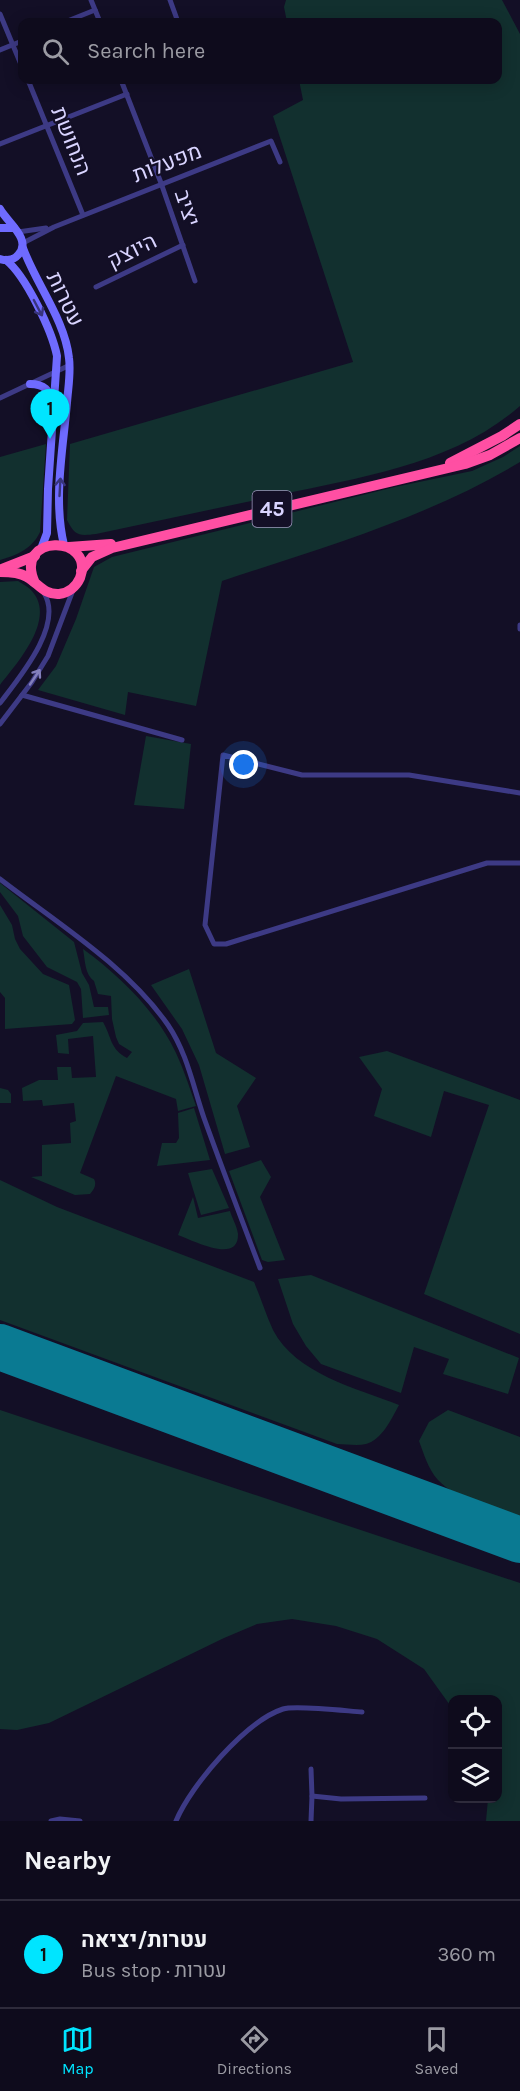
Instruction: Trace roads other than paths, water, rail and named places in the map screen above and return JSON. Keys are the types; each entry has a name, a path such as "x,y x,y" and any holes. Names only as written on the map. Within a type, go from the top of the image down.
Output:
{"highway":[{"name":"45","path":"413,476 448,464 520,424"},
{"name":"45","path":"0,571 22,574 47,592 62,594 75,586 81,571 92,557 100,552 132,542 465,464 490,455 520,438"},
{"name":"45","path":"0,571 52,544 67,546 132,542"},
{"path":"67,546 78,557 81,571"},
{"path":"38,552 31,569 38,586"}],"street":[{"path":"91,0 98,18"},
{"path":"170,0 177,18"},
{"path":"75,18 95,10"},
{"path":"0,14 18,57"},
{"path":"0,50 18,43"},
{"name":"הנחושת","path":"30,84 83,215"},
{"name":"יציב","path":"123,84 195,281"},
{"path":"0,144 127,94"},
{"name":"מפעלות","path":"23,245 54,227 271,141 280,162"},
{"path":"0,209 16,230"},
{"name":"מפעלות","path":"16,230 54,227"},
{"path":"0,228 16,230"},
{"name":"עטרות","path":"16,230 32,271 65,334 70,365 60,489 61,527 67,546"},
{"path":"3,259 14,258 23,245"},
{"name":"היוצק","path":"96,287 183,245"},
{"name":"עטרות","path":"3,259 21,277 53,338 58,370 48,489 47,533 38,552"},
{"path":"0,398 70,365"},
{"path":"30,384 38,384 49,391 54,408"},
{"path":"0,703 29,663 46,628 50,604 38,586"},
{"path":"0,724 48,656 75,586"},
{"path":"22,695 182,741"},
{"path":"520,793 409,775 302,775 223,755 205,925 214,944 226,944 487,863 520,863"},
{"path":"0,879 112,964 134,984 168,1025 183,1052 204,1117 260,1268"},
{"path":"176,1821 182,1806 212,1767 240,1738 270,1715 285,1708 362,1712"},
{"path":"311,1769 311,1821"},
{"path":"312,1796 341,1799 425,1798"},
{"path":"51,1821 60,1818 80,1821"}],"place":[{"name":"עטרות/יציאה","path":"50,439"}]}
